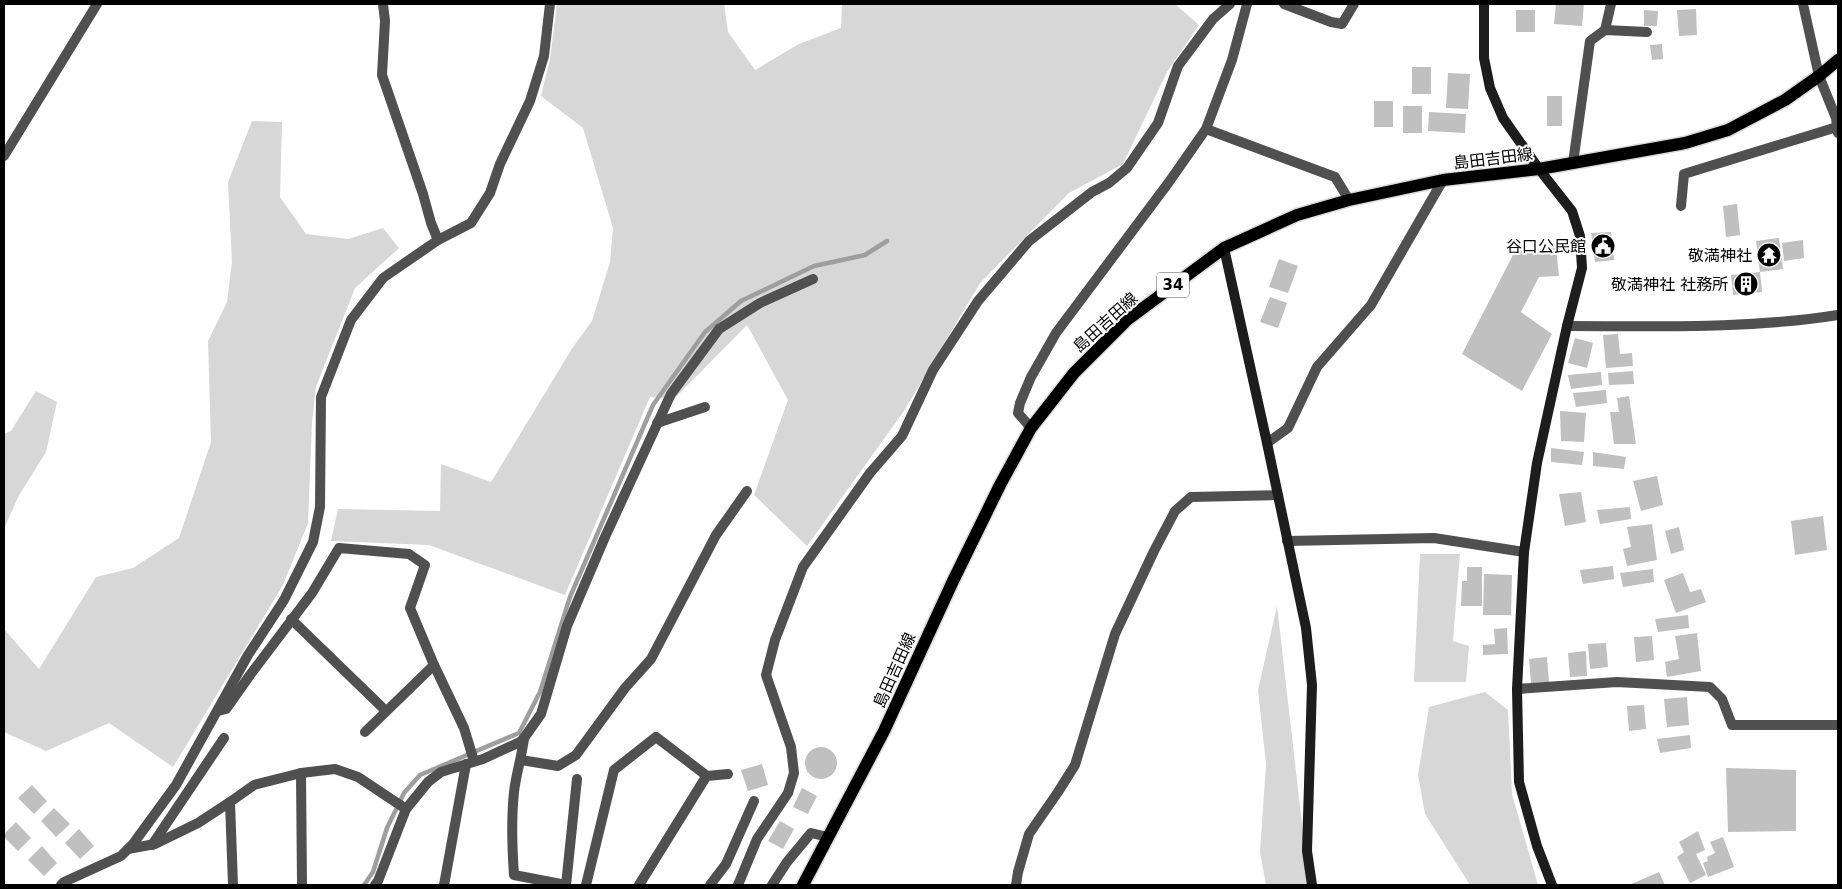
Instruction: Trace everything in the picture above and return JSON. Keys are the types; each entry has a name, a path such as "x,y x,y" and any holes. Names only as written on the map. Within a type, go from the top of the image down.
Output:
{"main road":[{"name":"島田吉田線","path":"803,885 884,731 953,580 1000,485 1031,428 1074,373 1127,320 1224,248 1297,215 1349,200 1443,180 1539,169 1685,143 1728,130 1785,100 1838,60"}],"street":[{"path":"4,156 97,4"},
{"path":"384,4 385,22 382,75 423,194 430,224 438,240"},
{"path":"61,885 121,856 128,849 176,785 248,655 284,600 313,542 320,508 320,397 351,320 383,278 438,240 471,223 490,193 500,164 530,102 544,56 550,4"},
{"path":"738,885 757,839 788,793 794,773 791,746 766,675 775,640 803,567 870,473 902,436 933,370 978,301 1029,241 1092,192 1109,183 1127,168 1158,123 1178,66 1213,19 1230,4"},
{"path":"1031,428 1018,413 1020,402 1031,377 1056,333 1169,182 1206,129 1232,60 1247,4"},
{"path":"1284,4 1342,24 1354,4"},
{"path":"1484,4 1484,58 1490,88 1503,118 1572,211 1580,236 1582,268 1567,326 1537,462 1524,552 1517,689 1518,782 1537,846 1552,885"},
{"path":"1605,30 1611,4"},
{"path":"1681,206 1684,174 1837,124 1819,76 1803,4"},
{"path":"1573,163 1590,41 1605,30 1647,32"},
{"path":"1206,129 1335,177 1349,200"},
{"path":"1267,443 1288,428 1317,367 1371,305 1443,180"},
{"path":"1224,248 1306,628 1312,685 1307,851 1312,885"},
{"path":"375,885 406,809 428,782 441,772 520,742 541,714 567,626 605,537 671,394 719,329 760,302 813,279"},
{"path":"1567,326 1668,326 1782,321 1838,315"},
{"path":"657,423 705,408"},
{"path":"521,760 558,766 576,755 625,688 651,659 716,535 747,491"},
{"path":"1016,885 1029,834 1075,765 1115,634 1175,511 1191,497 1278,495"},
{"path":"1287,541 1434,538 1524,552"},
{"path":"218,711 226,710 312,593 339,548 409,554 425,565 410,608 434,665 464,728 469,744 471,762 444,885"},
{"path":"292,619 386,712"},
{"path":"365,732 434,665"},
{"path":"1517,689 1617,682 1710,688 1722,699 1732,725 1838,725"},
{"path":"586,885 614,770 656,737 707,776 728,774"},
{"path":"152,844 224,738"},
{"path":"524,738 514,791 512,836 514,875 566,885 578,779"},
{"path":"128,849 152,844 198,823 254,784 301,773 335,769 358,777 406,809"},
{"path":"301,773 302,885"},
{"path":"639,885 707,776"},
{"path":"710,885 726,864 754,801"},
{"path":"230,802 233,885"},
{"path":"772,885 787,862 811,833 828,837"}],"shaded area":[{"path":"557,4 724,4 728,32 755,70 799,44 841,28 842,4 1175,4 1199,25 1167,72 1123,164 1069,193 980,283 904,411 807,546 754,495 788,400 747,325 674,399 650,397 565,595 429,545 331,541 338,509 440,511 441,464 491,482 573,347 592,321 610,262 613,228 583,128 541,96 550,59"},
{"path":"252,121 282,122 280,197 306,234 348,239 383,228 399,248 355,288 316,387 312,422 308,523 283,585 173,767 109,723 46,751 4,732 4,629 39,669 96,577 133,568 179,538 211,442 208,341 227,302 232,262 228,182"},
{"path":"36,391 57,402 46,452 18,497 4,529 4,434 11,431"},
{"path":"1420,554 1460,554 1453,641 1469,646 1466,682 1414,682"},
{"path":"1277,606 1309,885 1266,885 1260,852 1266,764 1258,690"},
{"path":"1485,692 1508,710 1512,794 1538,885 1470,885 1425,814 1418,775 1429,707"}],"building":[{"path":"1556,4 1584,4 1582,26 1554,24"},
{"path":"1696,9 1697,35 1679,36 1677,10"},
{"path":"1516,10 1535,10 1535,32 1516,32"},
{"path":"1644,10 1658,11 1657,26 1644,26"},
{"path":"1662,44 1663,59 1652,60 1650,45"},
{"path":"1412,67 1431,67 1431,94 1412,94"},
{"path":"1448,73 1470,74 1468,109 1446,108"},
{"path":"1547,96 1562,96 1562,126 1547,126"},
{"path":"1374,101 1393,101 1393,127 1374,127"},
{"path":"1403,106 1422,106 1422,133 1403,133"},
{"path":"1429,112 1466,114 1465,133 1428,131"},
{"path":"1737,204 1740,235 1726,237 1723,206"},
{"name":"谷口公民館","path":"1611,232 1614,260 1595,262 1591,233"},
{"name":"敬満神社","path":"1779,238 1783,269 1760,272 1756,241"},
{"path":"1803,240 1804,258 1784,261 1782,243"},
{"path":"1556,248 1559,276 1539,277 1521,312 1552,334 1522,391 1462,354 1515,251"},
{"path":"1279,259 1298,266 1288,293 1269,287"},
{"name":"敬満神社 社務所","path":"1760,272 1762,292 1733,295 1731,275"},
{"path":"1270,297 1287,303 1278,328 1260,322"},
{"path":"1618,334 1620,354 1632,353 1633,366 1606,368 1603,335"},
{"path":"1575,338 1593,343 1587,368 1568,363"},
{"path":"1633,371 1634,384 1609,385 1608,373"},
{"path":"1601,372 1602,385 1571,389 1568,375"},
{"path":"1606,390 1607,403 1576,407 1573,393"},
{"path":"1629,396 1636,444 1614,444 1610,412 1619,412 1617,398"},
{"path":"1560,411 1586,413 1584,442 1561,441"},
{"path":"1551,448 1584,452 1582,465 1551,462"},
{"path":"1593,452 1626,457 1624,469 1593,466"},
{"path":"1657,476 1663,505 1641,511 1633,481"},
{"path":"1581,492 1586,522 1565,526 1559,494"},
{"path":"1630,507 1631,519 1600,524 1597,510"},
{"path":"1823,516 1827,550 1795,555 1791,521"},
{"path":"1652,524 1657,560 1627,566 1623,549 1631,547 1627,527"},
{"path":"1679,527 1684,550 1671,554 1665,531"},
{"path":"1613,566 1614,579 1583,584 1580,570"},
{"path":"1467,567 1482,567 1482,606 1461,606 1462,581 1467,581"},
{"path":"1653,569 1654,582 1623,587 1620,573"},
{"path":"1683,573 1690,592 1701,589 1706,602 1676,613 1664,580"},
{"path":"1484,574 1512,575 1511,615 1483,615"},
{"path":"1688,615 1689,628 1658,632 1655,619"},
{"path":"1507,628 1508,654 1483,655 1483,645 1495,644 1494,629"},
{"path":"1697,633 1701,671 1667,677 1665,662 1679,659 1675,636"},
{"path":"1652,636 1654,660 1636,662 1634,637"},
{"path":"1606,643 1608,667 1590,669 1588,644"},
{"path":"1586,651 1587,676 1570,677 1568,653"},
{"path":"1547,657 1549,682 1531,683 1529,659"},
{"path":"1687,697 1689,725 1667,727 1664,699"},
{"path":"1644,705 1646,729 1629,731 1627,706"},
{"path":"1690,735 1691,748 1660,753 1657,739"},
{"path":"821,747 833,751 837,763 833,775 821,779 809,775 805,763 809,751"},
{"path":"762,764 768,785 748,791 741,770"},
{"path":"1726,768 1796,770 1796,831 1728,832"},
{"path":"32,785 47,801 34,814 18,798"},
{"path":"802,788 817,796 808,814 793,807"},
{"path":"54,808 70,824 56,837 41,821"},
{"path":"780,821 794,829 783,849 768,841"},
{"path":"16,822 31,838 18,851 4,837 4,834"},
{"path":"79,829 94,846 80,859 65,843"},
{"path":"1698,831 1705,850 1696,854 1706,875 1690,883 1677,857 1684,852 1679,842"},
{"path":"1723,837 1734,867 1708,877 1703,863 1708,861 1707,857 1715,853 1710,842"},
{"path":"42,846 57,863 44,876 28,860"},
{"path":"1659,872 1665,885 1629,885"}],"waterway":[{"path":"364,885 373,872 387,828 404,793 420,775 519,733 540,692 570,597 653,405 705,332 741,301 814,266 865,255 887,241"}],"place":[{"name":"谷口公民館","path":"1603,246"},
{"name":"敬満神社","path":"1769,255"},
{"name":"敬満神社 社務所","path":"1746,284"}]}
